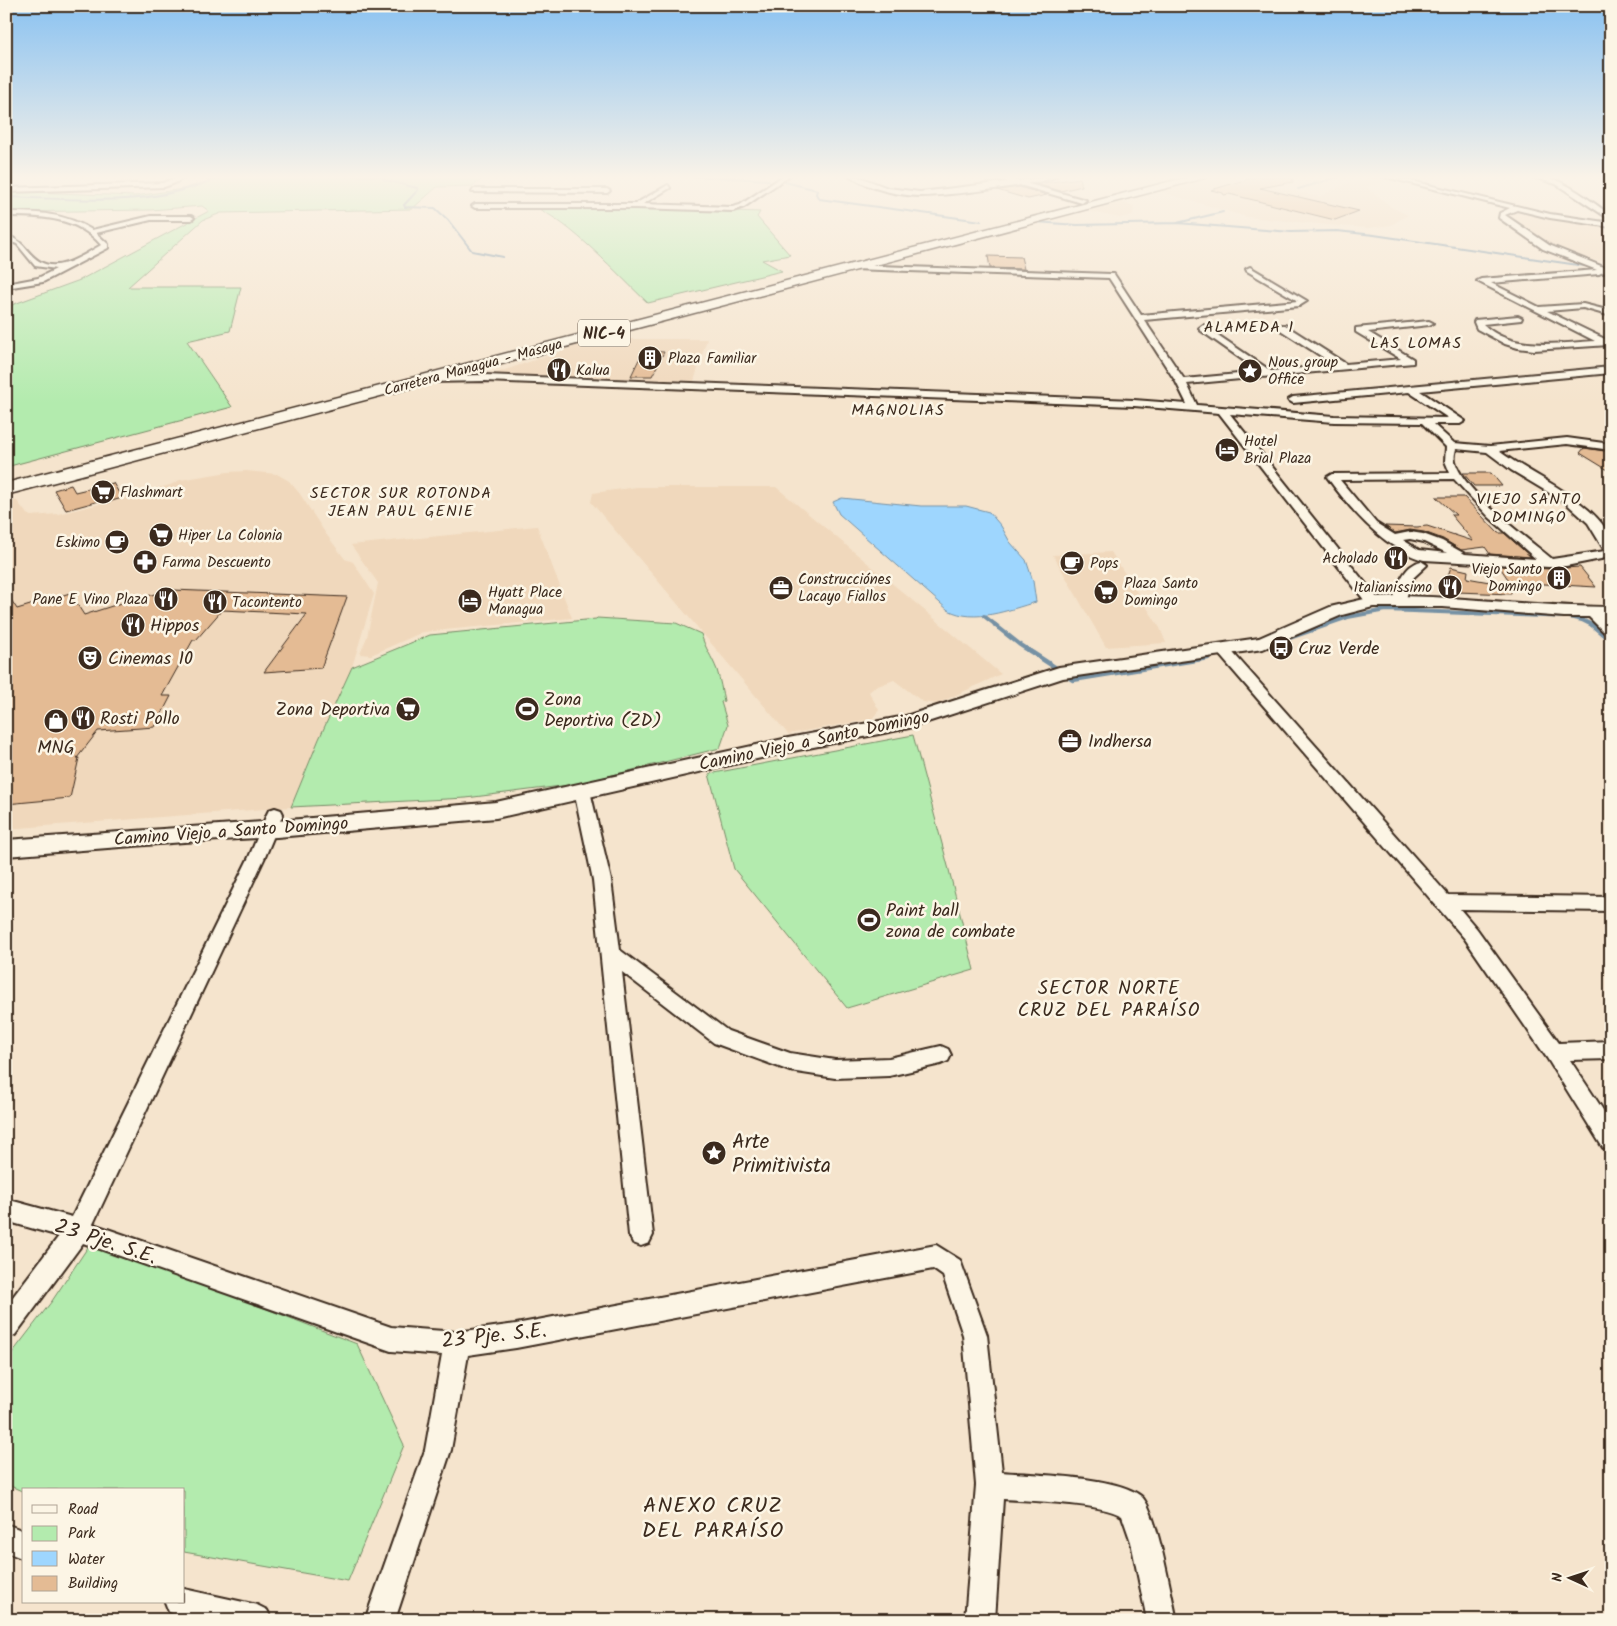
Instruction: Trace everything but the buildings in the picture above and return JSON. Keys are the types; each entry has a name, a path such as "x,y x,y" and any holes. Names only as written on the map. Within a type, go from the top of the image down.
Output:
{"highway":[{"name":"Carretera Managua - Masaya","path":"6,475 891,252"},
{"name":"Carretera Managua - Masaya","path":"6,489 906,252"}],"street":[{"path":"27,252 38,264 64,268"},
{"path":"6,286 30,283 94,252"},
{"path":"1558,252 1608,272"},
{"path":"852,267 1111,276 1181,382 1193,407"},
{"path":"1139,318 1299,304 1303,301 1250,269"},
{"path":"1608,272 1481,281 1608,344"},
{"path":"1536,309 1583,306 1611,314"},
{"path":"1518,318 1478,322 1480,327 1508,342 1518,345 1534,347 1608,344"},
{"path":"1181,382 1410,361 1359,330 1429,323"},
{"path":"1282,327 1344,367"},
{"path":"1203,328 1269,374"},
{"path":"1372,338 1421,333"},
{"path":"478,366 473,374 485,378"},
{"path":"1293,400 1611,370"},
{"path":"420,380 485,378 1093,401 1193,407 1334,420 1460,421 1409,388"},
{"path":"1222,410 1373,602"},
{"path":"1425,422 1451,446 1490,449 1567,441 1611,448"},
{"path":"1451,446 1450,461 1457,476 1482,506 1549,562"},
{"path":"1457,476 1332,477 1372,525 1423,559 1462,557 1566,562 1611,551 1607,534 1580,508 1562,494 1516,469 1490,449"},
{"path":"1395,540 1408,536 1422,538 1442,544 1462,557"},
{"path":"1399,601 1407,577 1423,559"},
{"name":"Camino Viejo a Santo Domingo","path":"6,836 496,810 788,745 909,722 1060,673 1263,643 1336,611 1373,602 1399,601 1564,612 1611,612"},
{"path":"1592,612 1611,631"},
{"path":"1222,649 1471,934 1554,1052 1611,1141"},
{"path":"582,791 602,880 641,1235"},
{"path":"6,1326 78,1230 257,857 271,821"},
{"name":"Camino Viejo a Santo Domingo","path":"6,848 184,834 271,821"},
{"path":"1442,902 1611,904"},
{"path":"611,952 721,1037 790,1062 836,1069 889,1067 942,1056"},
{"path":"1554,1052 1611,1050"},
{"name":"23 Pje. S.E.","path":"6,1210 78,1230 391,1340 458,1344 516,1336 936,1257 952,1268 975,1335 990,1485"},
{"path":"380,1620 438,1450 458,1344"},
{"path":"980,1620 990,1485 1120,1498 1132,1505 1140,1521 1162,1620"},
{"path":"6,1538 22,1544"},
{"path":"185,1604 257,1620"}],"shaded area":[{"path":"1564,252 1611,252 1611,261 1584,260"},
{"name":"Plaza Familiar","path":"597,339 707,339 694,381 493,374"},
{"path":"246,471 277,474 289,481 345,559 353,562 374,594 352,667 291,807 6,829 6,500 17,501 27,514 31,516 58,514 170,485 180,480"},
{"name":"Construcciónes Lacayo Fiallos","path":"637,487 776,487 1001,674 937,704 923,702 894,680 875,687 869,692 879,710 872,719 788,734 591,502 593,493"},
{"name":"Hyatt Place Managua","path":"537,526 572,618 423,632 371,655 360,654 367,637 378,583 351,545"},
{"name":"Plaza Santo Domingo","path":"1111,552 1160,628 1166,643 1106,647 1053,555"}],"green space":[{"path":"133,252 167,252 128,287 241,287 230,331 187,341 232,407 6,467 6,307 80,280"},
{"path":"596,252 787,252 790,255 762,260 782,271 648,303"},
{"name":"Zona Deportiva (ZD)","path":"597,618 676,623 701,634 717,670 724,701 721,702 728,725 720,748 577,784 466,798 291,807 352,667 430,635"},
{"name":"Paint ball zona de combate","path":"913,735 974,970 847,1008 734,869 709,774"},
{"path":"92,1241 357,1344 404,1445 348,1581 185,1552 185,1488 22,1488 22,1491 6,1484 6,1361 52,1301"}],"water":[{"path":"842,498 921,506 966,506 989,512 1001,526 1010,542 1026,560 1033,581 1036,602 1003,612 980,616 958,614 948,610 839,514 833,502"}],"waterway":[{"path":"477,252 503,257"},
{"path":"1489,252 1585,266"},
{"path":"1604,267 1611,268"},
{"path":"1322,626 1348,617 1386,610 1569,617 1592,625"},
{"path":"984,616 997,626"},
{"path":"995,625 1019,644 1056,668"},
{"path":"1277,642 1326,625"},
{"path":"1592,625 1611,641"},
{"path":"1068,677 1073,680 1208,658"}],"place":[{"name":"Plaza Familiar","path":"650,358"},
{"name":"Kalua","path":"559,370"},
{"name":"Nous group Office","path":"1250,371"},
{"name":"Hotel Brial Plaza","path":"1227,450"},
{"name":"Flashmart","path":"103,492"},
{"name":"Hiper La Colonia","path":"161,535"},
{"name":"Eskimo","path":"117,542"},
{"name":"Acholado","path":"1396,558"},
{"name":"Farma Descuento","path":"145,562"},
{"name":"Pops","path":"1072,563"},
{"name":"Viejo Santo Domingo","path":"1559,578"},
{"name":"Italianissimo","path":"1450,587"},
{"name":"Construcciónes Lacayo Fiallos","path":"781,588"},
{"name":"Plaza Santo Domingo","path":"1106,592"},
{"name":"Pane E Vino Plaza","path":"166,599"},
{"name":"Hyatt Place Managua","path":"470,601"},
{"name":"Tacontento","path":"215,602"},
{"name":"Hippos","path":"133,625"},
{"name":"Cruz Verde","path":"1281,648"},
{"name":"Cinemas 10","path":"90,658"},
{"name":"Zona Deportiva","path":"408,709"},
{"name":"Zona Deportiva (ZD)","path":"527,709"},
{"name":"Rosti Pollo","path":"83,718"},
{"name":"MNG","path":"56,721"},
{"name":"Indhersa","path":"1070,741"},
{"name":"Paint ball zona de combate","path":"869,920"},
{"name":"Arte Primitivista","path":"714,1153"}],"district":[{"name":"ALAMEDA 1","path":"1249,326"},
{"name":"LAS LOMAS","path":"1416,342"},
{"name":"MAGNOLIAS","path":"898,409"},
{"name":"SECTOR SUR ROTONDA JEAN PAUL GENIE","path":"401,501"},
{"name":"VIEJO SANTO DOMINGO","path":"1529,507"},
{"name":"SECTOR NORTE CRUZ DEL PARAÍSO","path":"1109,998"},
{"name":"ANEXO CRUZ DEL PARAÍSO","path":"713,1516"}]}
